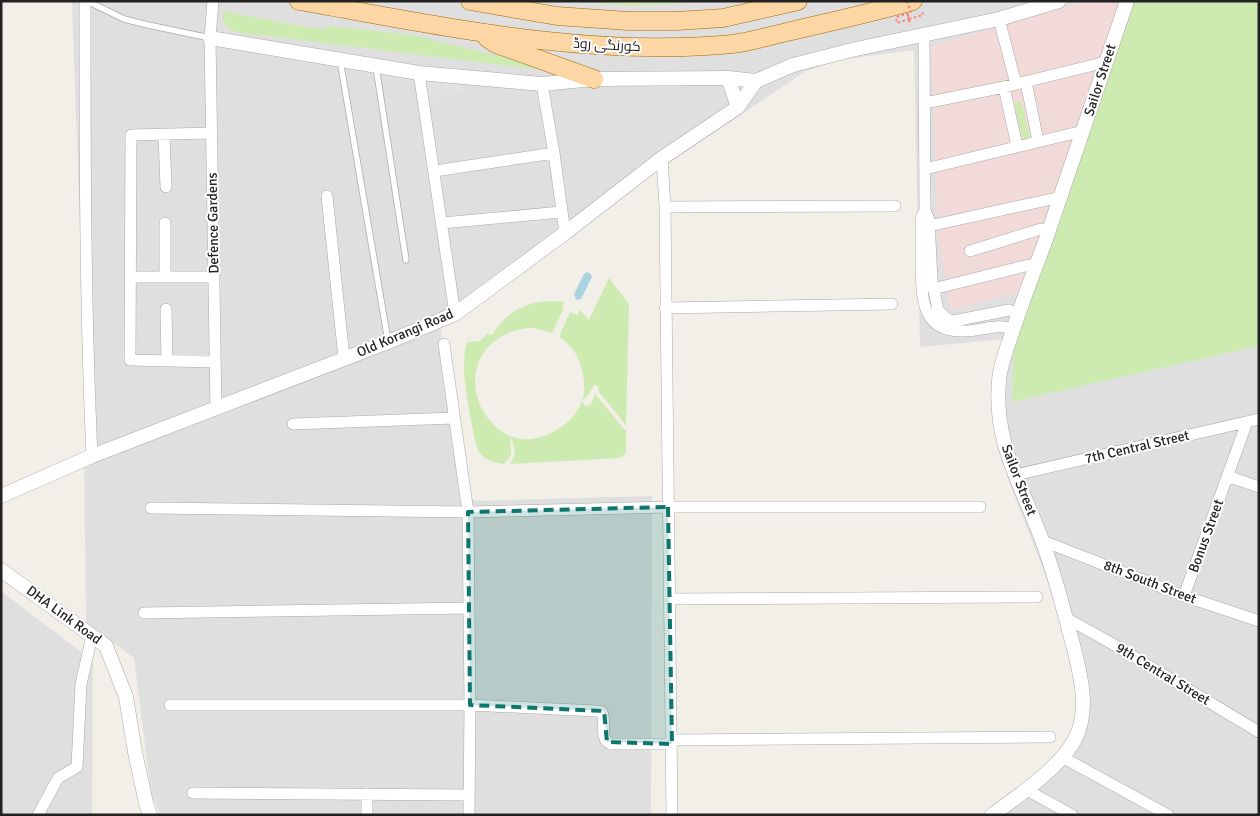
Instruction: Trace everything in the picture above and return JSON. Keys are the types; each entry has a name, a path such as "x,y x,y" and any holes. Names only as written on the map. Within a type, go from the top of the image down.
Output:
{"main road":[{"name":"کورنگی روڈ","path":"299,1 478,33 576,44 648,47 734,44 908,6"},
{"name":"کورنگی روڈ","path":"470,1 557,16 628,21 723,18 798,1"},
{"path":"478,33 496,44 594,79"}],"street":[{"path":"86,1 85,249 92,456"},
{"name":"Defence Gardens","path":"213,1 210,38 216,408"},
{"path":"210,38 419,73 542,84 594,79 728,78 756,81 793,65 856,49 919,37 999,18 1059,1"},
{"name":"Sailor Street","path":"992,815 1027,790 1062,757 1076,739 1082,714 1082,684 1066,618 1043,541 1007,456 998,394 999,378 1019,314 1061,197 1127,1"},
{"path":"999,18 1015,84 1038,142"},
{"path":"919,37 925,103 925,210 930,220 933,289 938,310 947,319 954,321 1009,310 1019,314"},
{"path":"925,103 1106,62"},
{"path":"419,73 455,314"},
{"path":"728,78 738,107"},
{"name":"Old Korangi Road","path":"1,496 92,456 388,342 455,314 662,158 738,107 756,81"},
{"path":"542,84 554,153 564,233"},
{"path":"1015,84 1017,146"},
{"path":"925,169 1083,131"},
{"path":"212,134 131,135 130,360 215,362"},
{"path":"164,135 166,187"},
{"path":"435,171 554,153"},
{"path":"662,158 665,207 672,815"},
{"path":"327,196 344,358"},
{"path":"929,226 1061,197"},
{"path":"665,207 895,206"},
{"path":"925,210 921,218 922,292 928,314 933,321 940,327 950,331 968,331 1005,326 1014,329"},
{"path":"442,223 561,212"},
{"path":"165,222 166,277"},
{"path":"970,251 1041,229 1048,232"},
{"path":"933,289 1029,265 1035,268"},
{"path":"131,277 214,278"},
{"path":"665,308 892,304"},
{"path":"166,309 167,361"},
{"path":"444,344 468,512 470,608 469,815"},
{"path":"293,424 454,418"},
{"name":"7th Central Street","path":"1015,475 1253,420"},
{"name":"Bonus Street","path":"1184,596 1227,476 1253,420"},
{"path":"1227,476 1259,487"},
{"path":"151,508 468,512 668,507 980,507"},
{"name":"8th South Street","path":"1043,541 1184,596 1259,621"},
{"name":"DHA Link Road","path":"1,570 106,646 126,697 135,752 150,815"},
{"path":"669,599 1037,597"},
{"path":"144,613 470,608"},
{"name":"9th Central Street","path":"1066,618 1259,732"},
{"path":"38,815 58,778 77,767 81,684 92,636"},
{"path":"170,705 470,705 597,711 602,712 604,716 604,739 612,744 1050,738"},
{"path":"1062,757 1168,815"},
{"path":"1027,790 1072,815"},
{"path":"193,793 469,795"},
{"path":"367,794 367,815"}],"lane":[{"path":"86,1 124,19 148,26 210,38"},
{"path":"340,60 388,342"},
{"path":"376,66 406,260"}],"path":[{"path":"908,6 897,22 896,18 911,13 908,6"},
{"path":"908,6 919,37"}],"highlighted area":[{"path":"668,507 672,744 607,742 604,711 470,705 468,512"}],"shaded area":[{"path":"72,1 1259,1 1259,815 983,815 1036,776 1064,748 1077,720 1077,687 1050,587 1008,479 996,412 1005,339 920,347 914,50 839,60 806,71 648,177 440,327 471,498 475,501 652,496 651,815 160,815 151,793 134,658 86,623 84,459 88,457"},
{"path":"1087,1 1121,1 1022,292 951,310 938,238 931,46"},
{"path":"426,78 464,82 464,93 429,99"},
{"path":"1,591 93,661 92,815 1,815"}],"green space":[{"path":"577,1 722,1 631,6"},
{"path":"1132,1 1259,1 1259,346 1012,402 1014,345"},
{"path":"223,11 324,29 331,26 413,35 539,66 535,69 235,32 225,23"},
{"path":"1021,101 1030,138 1023,140 1014,103"},
{"path":"609,278 629,304 626,426 599,392 598,386 594,385 582,401 584,384 580,363 570,346 559,337 570,312 577,315 580,310 589,320"},
{"path":"542,302 564,302 562,306 564,308 552,333 534,328 519,329 492,343 479,361 475,388 478,401 489,420 501,431 520,439 542,437 562,426 571,419 582,401 585,406 591,405 595,394 626,431 626,453 620,458 510,464 515,455 512,438 510,442 511,454 504,464 488,460 482,456 478,448 470,415 464,373 467,342 480,341 487,334 492,335 506,318 522,307"}],"water":[{"path":"587,272 592,277 581,299 576,300 574,294 584,274"}]}
